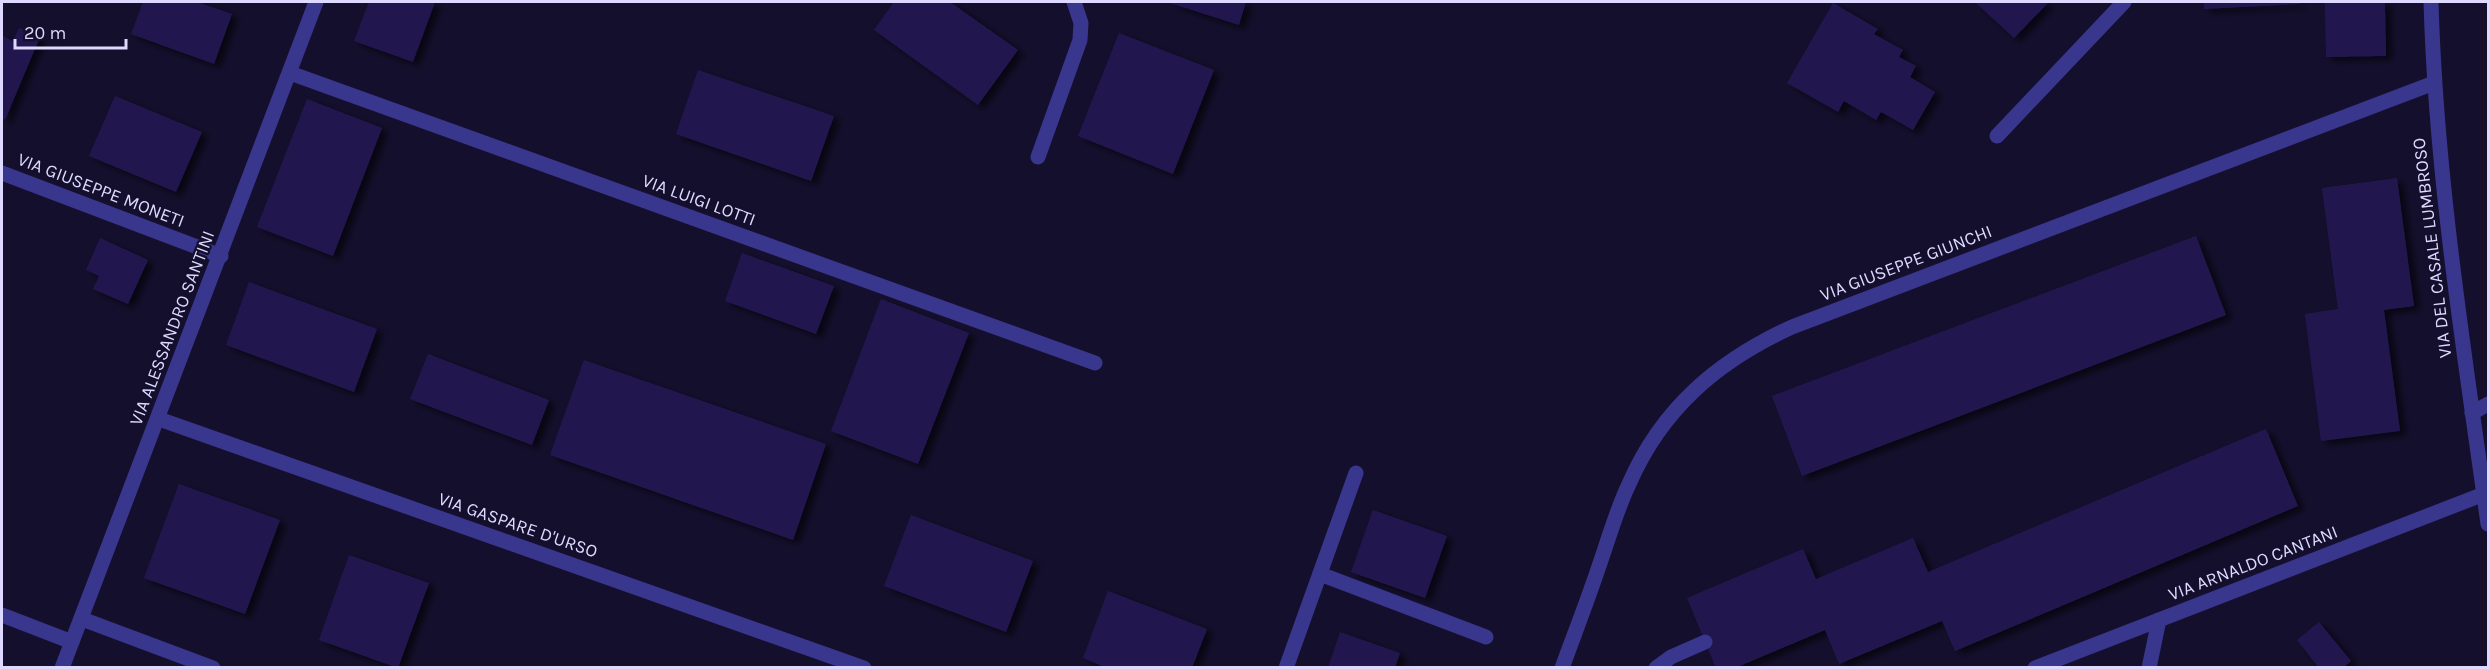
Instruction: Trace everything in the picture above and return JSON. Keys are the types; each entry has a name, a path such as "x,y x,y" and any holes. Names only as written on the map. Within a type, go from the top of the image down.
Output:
{"street":[{"name":"VIA ALESSANDRO SANTINI","path":"62,668 159,419 316,2"},
{"path":"1038,157 1080,40 1081,23 1074,2"},
{"path":"1997,136 2124,2"},
{"name":"VIA DEL CASALE LUMBROSO","path":"2431,2 2434,83 2445,208 2488,524"},
{"name":"VIA LUIGI LOTTI","path":"290,73 1095,363"},
{"name":"VIA GIUSEPPE GIUNCHI","path":"1562,668 1624,494 1635,471 1659,430 1678,406 1723,365 1792,327 2434,83"},
{"name":"VIA GIUSEPPE MONETI","path":"2,173 221,256"},
{"path":"2472,413 2488,404"},
{"name":"VIA GASPARE D'URSO","path":"159,419 864,668"},
{"path":"1286,668 1356,473"},
{"name":"VIA ARNALDO CANTANI","path":"2036,668 2484,494"},
{"path":"1320,574 1486,637"},
{"path":"2,615 72,642"},
{"path":"82,618 213,668"},
{"path":"2149,668 2159,620"},
{"path":"1656,668 1671,657 1705,642"}],"building":[{"path":"143,2 197,2 232,14 214,64 131,34"},
{"path":"369,2 435,2 413,62 354,41"},
{"path":"894,2 950,2 1018,50 978,105 874,30"},
{"path":"1167,2 1246,2 1239,25"},
{"path":"1975,2 2049,2 2014,38"},
{"path":"2204,2 2300,2 2300,4 2204,9"},
{"path":"2325,2 2385,2 2386,56 2326,57"},
{"path":"1833,3 1878,29 1874,34 1903,50 1899,57 1916,66 1910,77 1935,92 1913,130 1881,112 1876,120 1844,101 1838,112 1787,83"},
{"path":"19,28 40,37 5,120 2,118 2,36 13,41"},
{"path":"1119,33 1214,70 1173,174 1078,136"},
{"path":"698,70 834,116 811,181 676,134"},
{"path":"115,96 202,132 176,192 89,156"},
{"path":"307,99 382,128 333,256 257,227"},
{"path":"2397,178 2414,306 2384,310 2400,431 2321,441 2305,314 2338,309 2322,188"},
{"path":"2196,236 2226,315 1802,476 1772,396"},
{"path":"100,238 148,260 128,304 93,289 99,276 86,270"},
{"path":"742,253 834,286 816,334 725,301"},
{"path":"249,282 377,329 354,392 226,345"},
{"path":"881,299 969,333 918,464 831,431"},
{"path":"428,354 549,400 532,445 410,399"},
{"path":"584,360 826,444 793,540 550,455"},
{"path":"2266,429 2298,506 1955,651 1942,621 1839,664 1825,630 1735,668 1716,668 1687,598 1803,549 1816,579 1913,538 1928,572"},
{"path":"179,484 280,520 245,614 144,578"},
{"path":"1373,510 1447,536 1425,598 1351,572"},
{"path":"911,515 1033,561 1006,632 884,586"},
{"path":"349,555 429,583 398,668 319,640"},
{"path":"1108,591 1207,629 1192,668 1107,668 1083,658"},
{"path":"2319,622 2351,661 2343,668 2319,668 2297,640"},
{"path":"1340,632 1400,653 1395,668 1328,668"}]}
